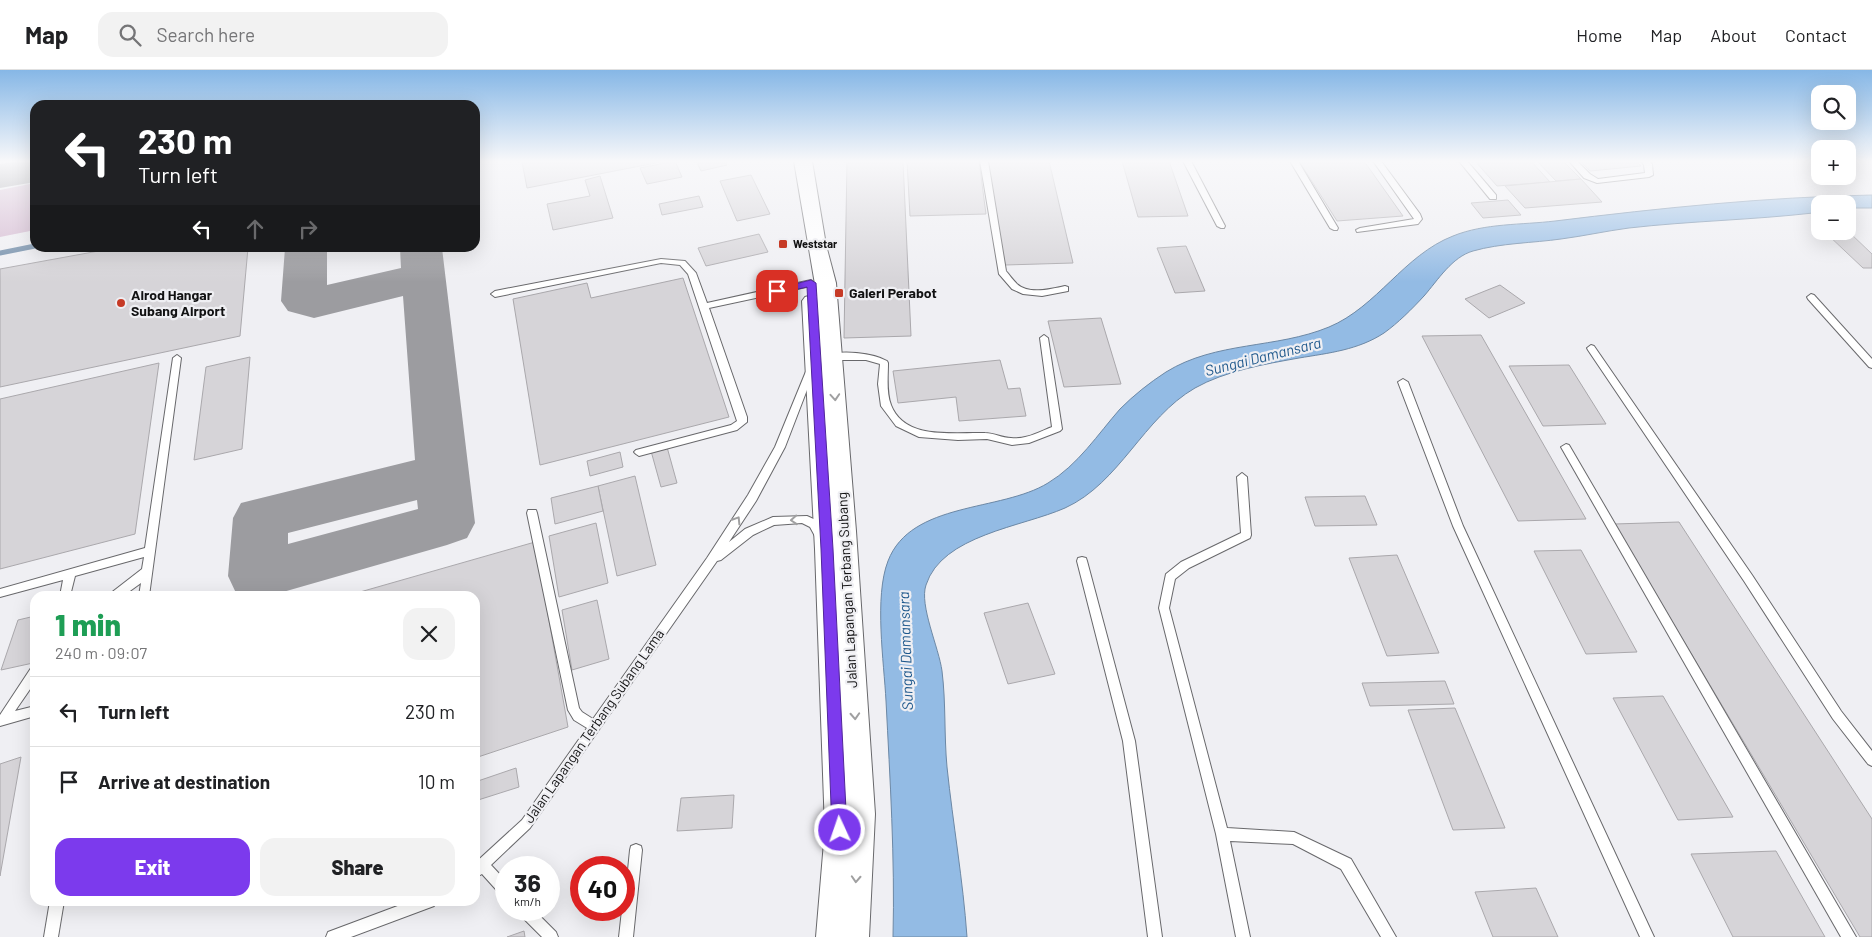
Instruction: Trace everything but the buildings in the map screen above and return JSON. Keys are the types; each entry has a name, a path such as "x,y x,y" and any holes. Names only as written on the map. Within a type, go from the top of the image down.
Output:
{"street":[{"name":"Jalan Lapangan Terbang Subang","path":"810,201 817,245 826,283 823,359 827,549 840,830 832,937"},
{"name":"Jalan Lapangan Terbang Subang","path":"817,245 811,283 823,359 860,814 853,937"}],"lane":[{"path":"991,201 1002,272 1015,287 1023,291 1042,293 1065,289"},
{"path":"1208,201 1221,226"},
{"path":"1318,201 1334,228"},
{"path":"1360,230 1415,222 1418,219 1417,216 1406,201"},
{"path":"495,294 671,260 682,263 692,273 742,417 742,422 734,428 639,452"},
{"path":"704,307 811,283"},
{"path":"1811,296 1872,365"},
{"path":"823,359 866,357 880,360 884,363 883,384 886,406 899,424 922,435 987,436 1012,442 1030,440 1057,429 1044,338"},
{"path":"1590,348 1748,578 1837,715 1872,760"},
{"path":"145,591 177,358"},
{"name":"Jalan Lapangan Terbang Subang","path":"704,572 752,498 780,447 823,359"},
{"path":"1403,382 1458,526 1647,937"},
{"path":"1566,447 1849,937"},
{"path":"1242,477 1246,535 1185,565 1170,577 1164,608 1222,834 1243,937"},
{"path":"532,512 574,710 578,716 595,726"},
{"path":"711,561 749,532 773,521 803,519 814,524 827,549"},
{"path":"0,593 150,551"},
{"path":"1082,561 1129,741 1155,937"},
{"path":"122,591 148,571"},
{"name":"Jalan Lapangan Terbang Subang Lama","path":"480,868 526,824 704,572"},
{"path":"66,591 70,574"},
{"path":"1,721 30,679"},
{"path":"1,721 30,712"},
{"path":"1222,834 1294,838 1346,864 1389,937"},
{"path":"626,937 636,850"},
{"path":"480,870 495,881"},
{"path":"51,937 56,906"},
{"path":"333,937 417,906"},
{"path":"536,921 551,937"}],"shaded area":[{"path":"0,201 30,201 30,231 0,237"}],"water":[{"name":"Sungai Damansara","path":"1748,201 1811,201 1811,213 1629,228 1561,239 1495,246 1465,254 1458,258 1440,276 1405,316 1374,339 1343,350 1246,369 1219,377 1195,388 1160,416 1117,467 1084,497 1065,508 1047,515 985,535 948,555 935,568 926,585 925,604 942,671 947,767 967,937 893,937 892,819 881,611 884,576 888,561 900,542 916,528 936,518 959,510 1029,492 1048,483 1059,476 1087,449 1125,404 1154,380 1185,362 1226,350 1309,334 1329,327 1362,307 1420,255 1453,236 1491,227"},
{"path":"1856,201 1872,201 1872,208 1856,208"}],"waterway":[{"path":"0,253 30,247"}],"taxiway":[{"path":"306,252 304,301 314,303 424,277"},
{"path":"421,252 424,277"},
{"path":"424,277 447,523 257,576 261,518 442,474"}],"place":[{"name":"Weststar","path":"783,244"},
{"name":"Galeri Perabot","path":"839,293"},
{"name":"Airod Hangar Subang Airport","path":"121,303"}],"route":[{"path":"777,291 811,283 814,362 827,549 840,830"}]}
